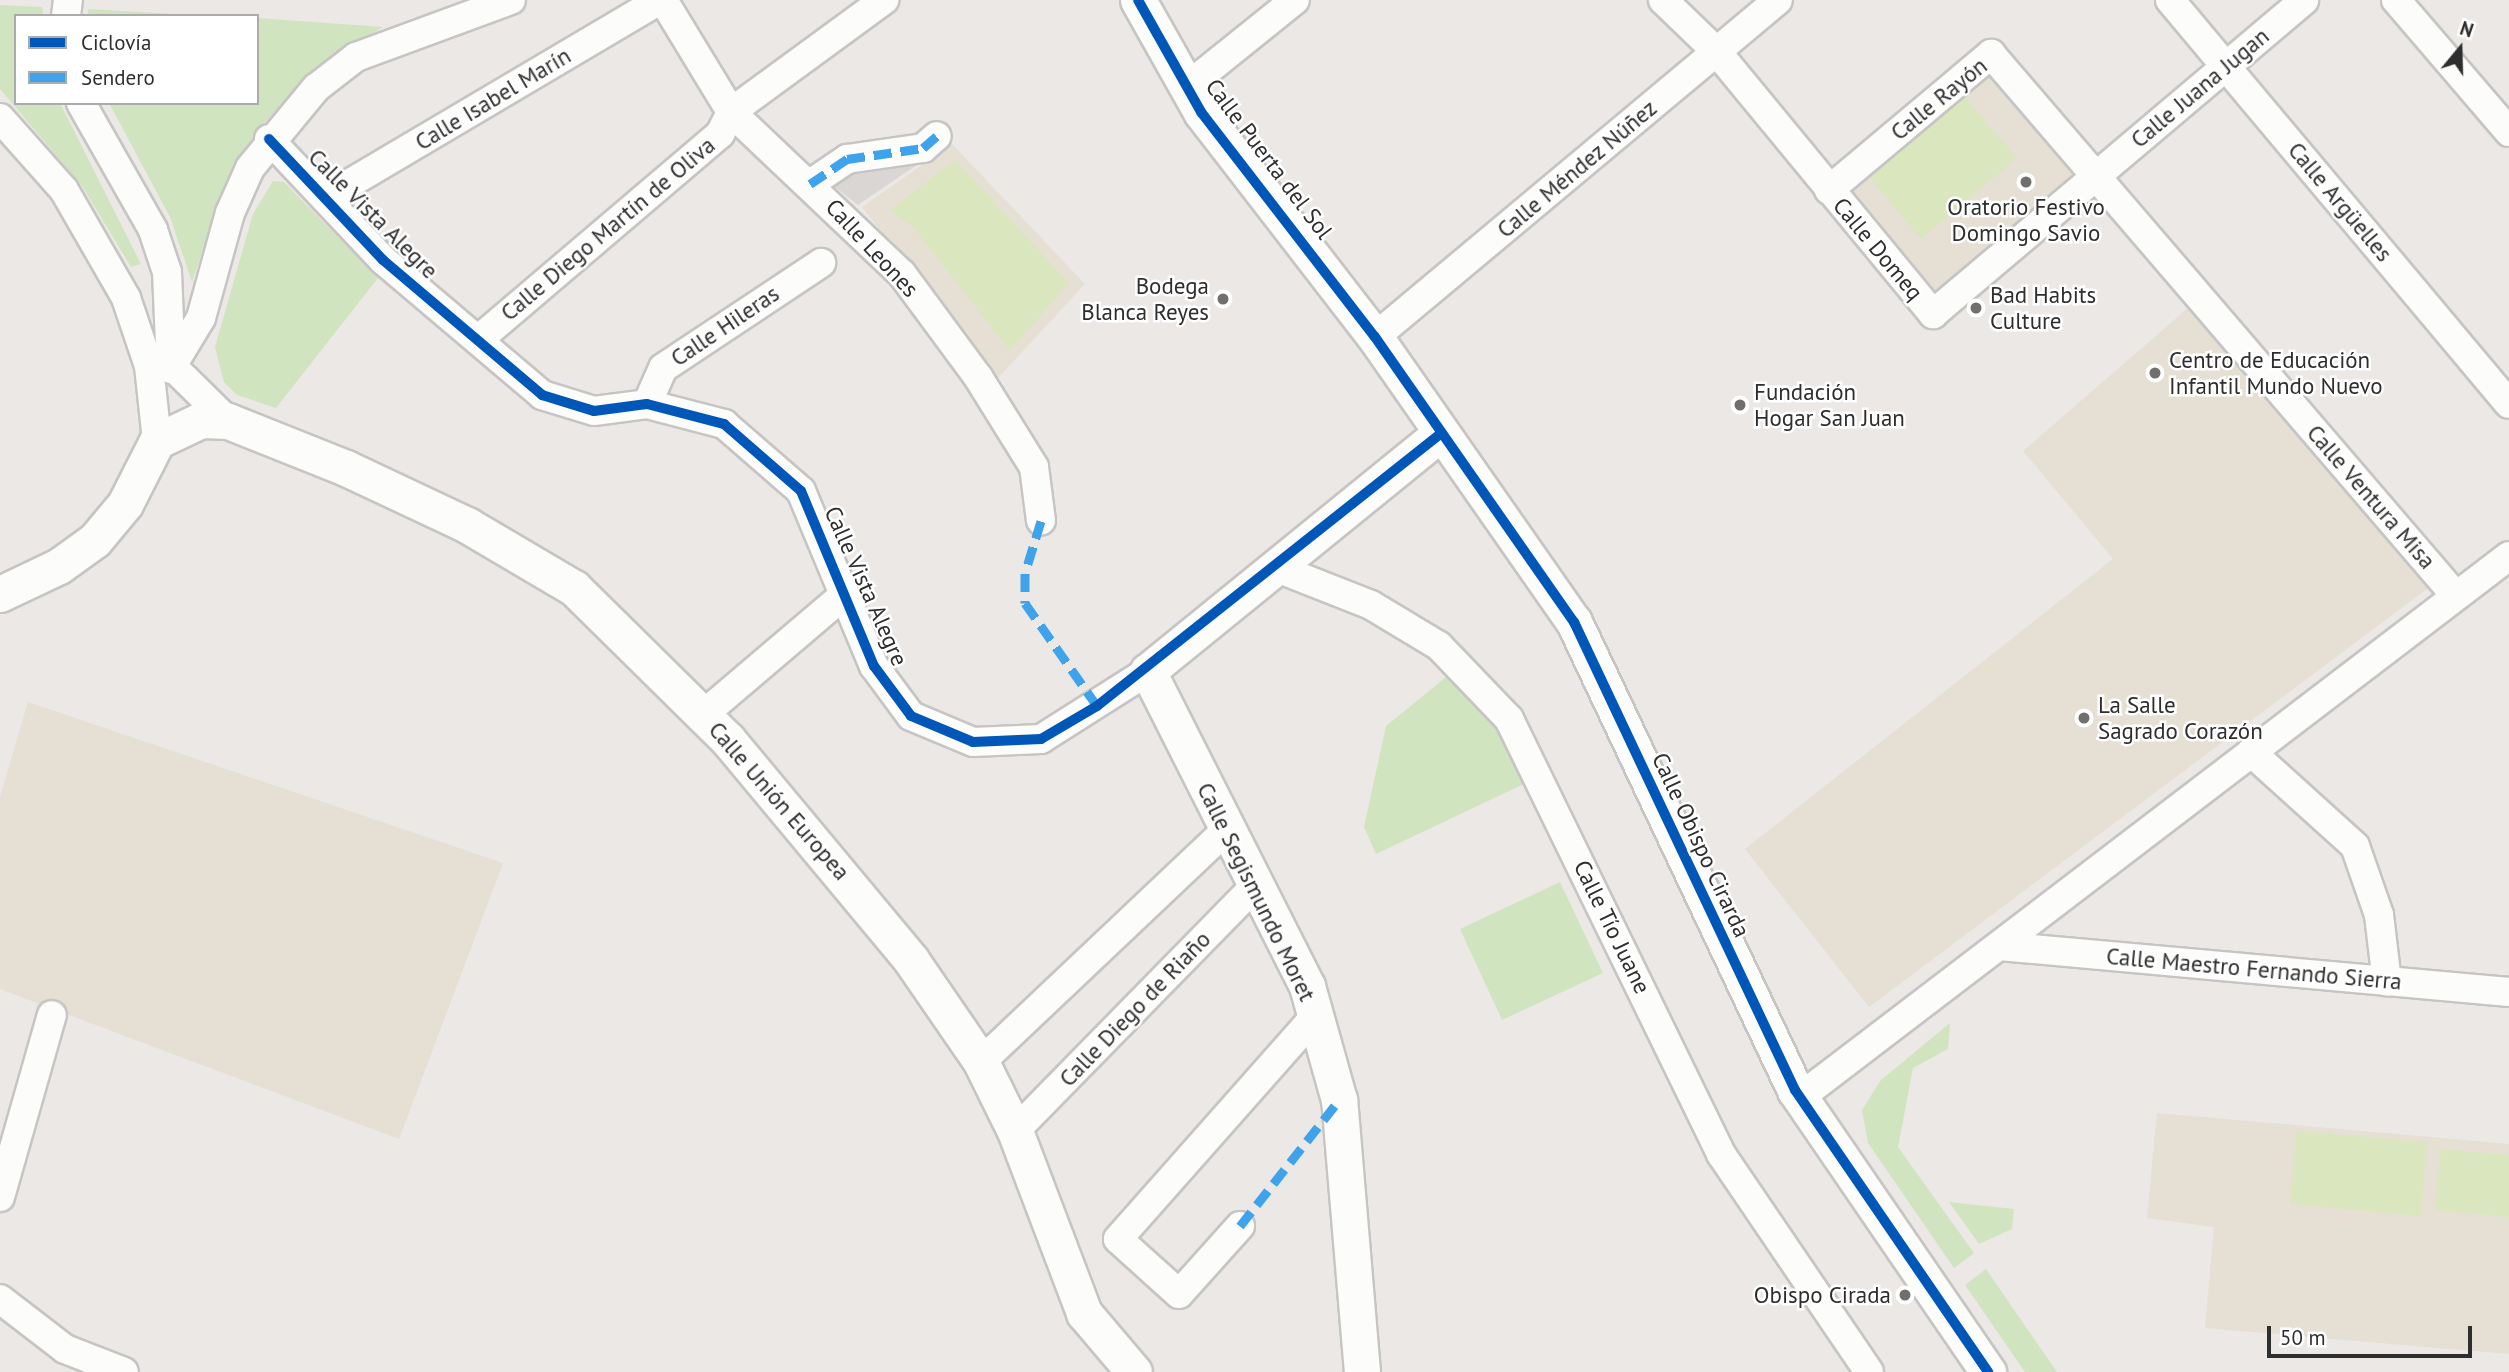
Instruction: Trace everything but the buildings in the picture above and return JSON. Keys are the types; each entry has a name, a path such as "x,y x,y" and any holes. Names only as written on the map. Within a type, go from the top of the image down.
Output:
{"street":[{"path":"172,366 201,318 230,213 270,139 316,88 355,57 511,0"},
{"name":"Calle Leones","path":"662,0 731,112 902,274 978,377 1034,467 1041,521"},
{"name":"Calle Isabel Marín","path":"325,198 662,0"},
{"path":"731,112 884,0"},
{"name":"Calle Puerta del Sol","path":"1138,0 1188,86 1375,337"},
{"path":"1188,86 1296,0"},
{"name":"Calle Domeq","path":"1664,0 1717,52 1933,314 2095,176"},
{"name":"Calle Méndez Núñez","path":"1375,337 1778,0"},
{"name":"Calle Argüelles","path":"2170,0 2509,404"},
{"name":"Calle Juana Jugan","path":"2095,176 2304,0"},
{"path":"2396,0 2509,132"},
{"name":"Calle Rayón","path":"1829,190 1991,54 2095,176"},
{"path":"0,594 59,566 94,540 125,504 157,441 172,366 167,272 153,230 82,105"},
{"name":"Calle Diego Martín de Oliva","path":"478,340 720,134 731,112"},
{"path":"0,118 64,190 126,298 149,366 157,441"},
{"path":"810,184 847,159 923,148 936,136"},
{"name":"Calle Vista Alegre","path":"270,139 383,260 542,395 594,411 647,404 724,424 801,491 874,666 911,716 973,742 1041,739 1148,671 1440,433"},
{"name":"Calle Ventura Misa","path":"2095,176 2455,596"},
{"name":"Calle Hileras","path":"647,404 663,368 729,318 821,263"},
{"name":"Calle Obispo Cirarda","path":"1375,337 1574,622 1799,1098 1988,1372"},
{"name":"Calle Unión Europea","path":"172,366 228,421 467,525 574,588 704,714 883,922 981,1062 1015,1131 1084,1313 1134,1372"},
{"name":"Calle Unión Europea","path":"157,441 201,420 228,421"},
{"path":"1799,1098 2509,556"},
{"name":"Calle Tío Juane","path":"1277,568 1371,605 1439,646 1509,719 1721,1154 1869,1372"},
{"path":"704,714 845,594"},
{"name":"Calle Segismundo Moret","path":"1148,671 1255,886 1315,1016 1339,1100 1362,1372"},
{"path":"2251,752 2355,846 2379,915 2387,982"},
{"path":"981,1062 1226,830"},
{"name":"Calle Diego de Riaño","path":"1015,1131 1255,886"},
{"name":"Calle Maestro Fernando Sierra","path":"1999,946 2509,992"},
{"path":"0,1196 52,1015"},
{"path":"1240,1226 1179,1294 1118,1240 1315,1016"},
{"path":"0,1299 65,1349 124,1372"}],"shaded area":[{"path":"1987,73 2073,174 1936,291 1848,188"},
{"path":"952,144 1085,284 997,379 862,207"},
{"path":"924,160 858,205 826,180 842,165"},
{"name":"La Salle Sagrado Corazón","path":"2188,308 2428,588 1869,1007 1745,849 2113,559 2023,451"},
{"path":"28,702 503,863 399,1139 0,989 0,797"},
{"path":"2157,1113 2509,1144 2509,1354 2205,1328 2214,1227 2147,1218"}],"green space":[{"path":"0,5 42,7 43,14 14,14 14,105 61,105 141,264 131,267 82,186 0,89"},
{"path":"88,9 174,14 88,14"},
{"path":"259,18 383,27 309,75 257,131 222,193 192,282 170,217 110,105 259,105"},
{"path":"1962,94 2017,158 1921,239 1866,173"},
{"path":"955,160 1069,283 1010,351 913,227 890,210"},
{"path":"273,181 284,182 378,278 276,408 237,395 224,382 215,347 253,214"},
{"path":"1451,673 1504,734 1530,781 1376,854 1364,827 1386,726"},
{"path":"1560,882 1603,973 1502,1020 1460,929"},
{"path":"1950,1023 1948,1049 1913,1068 1898,1147 1974,1253 1954,1268 1868,1143 1862,1110 1881,1080"},
{"path":"2297,1131 2427,1142 2421,1216 2290,1204"},
{"path":"2441,1149 2509,1155 2509,1217 2435,1210"},
{"path":"1949,1202 2014,1209 2012,1229 1979,1244"},
{"path":"1986,1269 2057,1372 2025,1372 1965,1285"}],"marked path":[{"path":"810,184 847,159 923,148 937,136"},
{"path":"1041,521 1025,573 1025,603 1097,706"},
{"path":"1240,1226 1339,1100"}],"cycle path":[{"path":"1138,0 1201,112 1375,337 1574,622 1795,1090 1988,1372"},
{"path":"269,139 383,260 542,395 594,411 647,404 724,424 801,491 874,666 911,716 973,742 1041,739 1097,706 1440,434"}],"place":[{"name":"Oratorio Festivo Domingo Savio","path":"2026,182"},
{"name":"Bodega Blanca Reyes","path":"1223,299"},
{"name":"Bad Habits Culture","path":"1976,308"},
{"name":"Centro de Educación Infantil Mundo Nuevo","path":"2155,373"},
{"name":"Fundación Hogar San Juan","path":"1740,405"},
{"name":"La Salle Sagrado Corazón","path":"2084,718"},
{"name":"Obispo Cirada","path":"1905,1295"}]}
